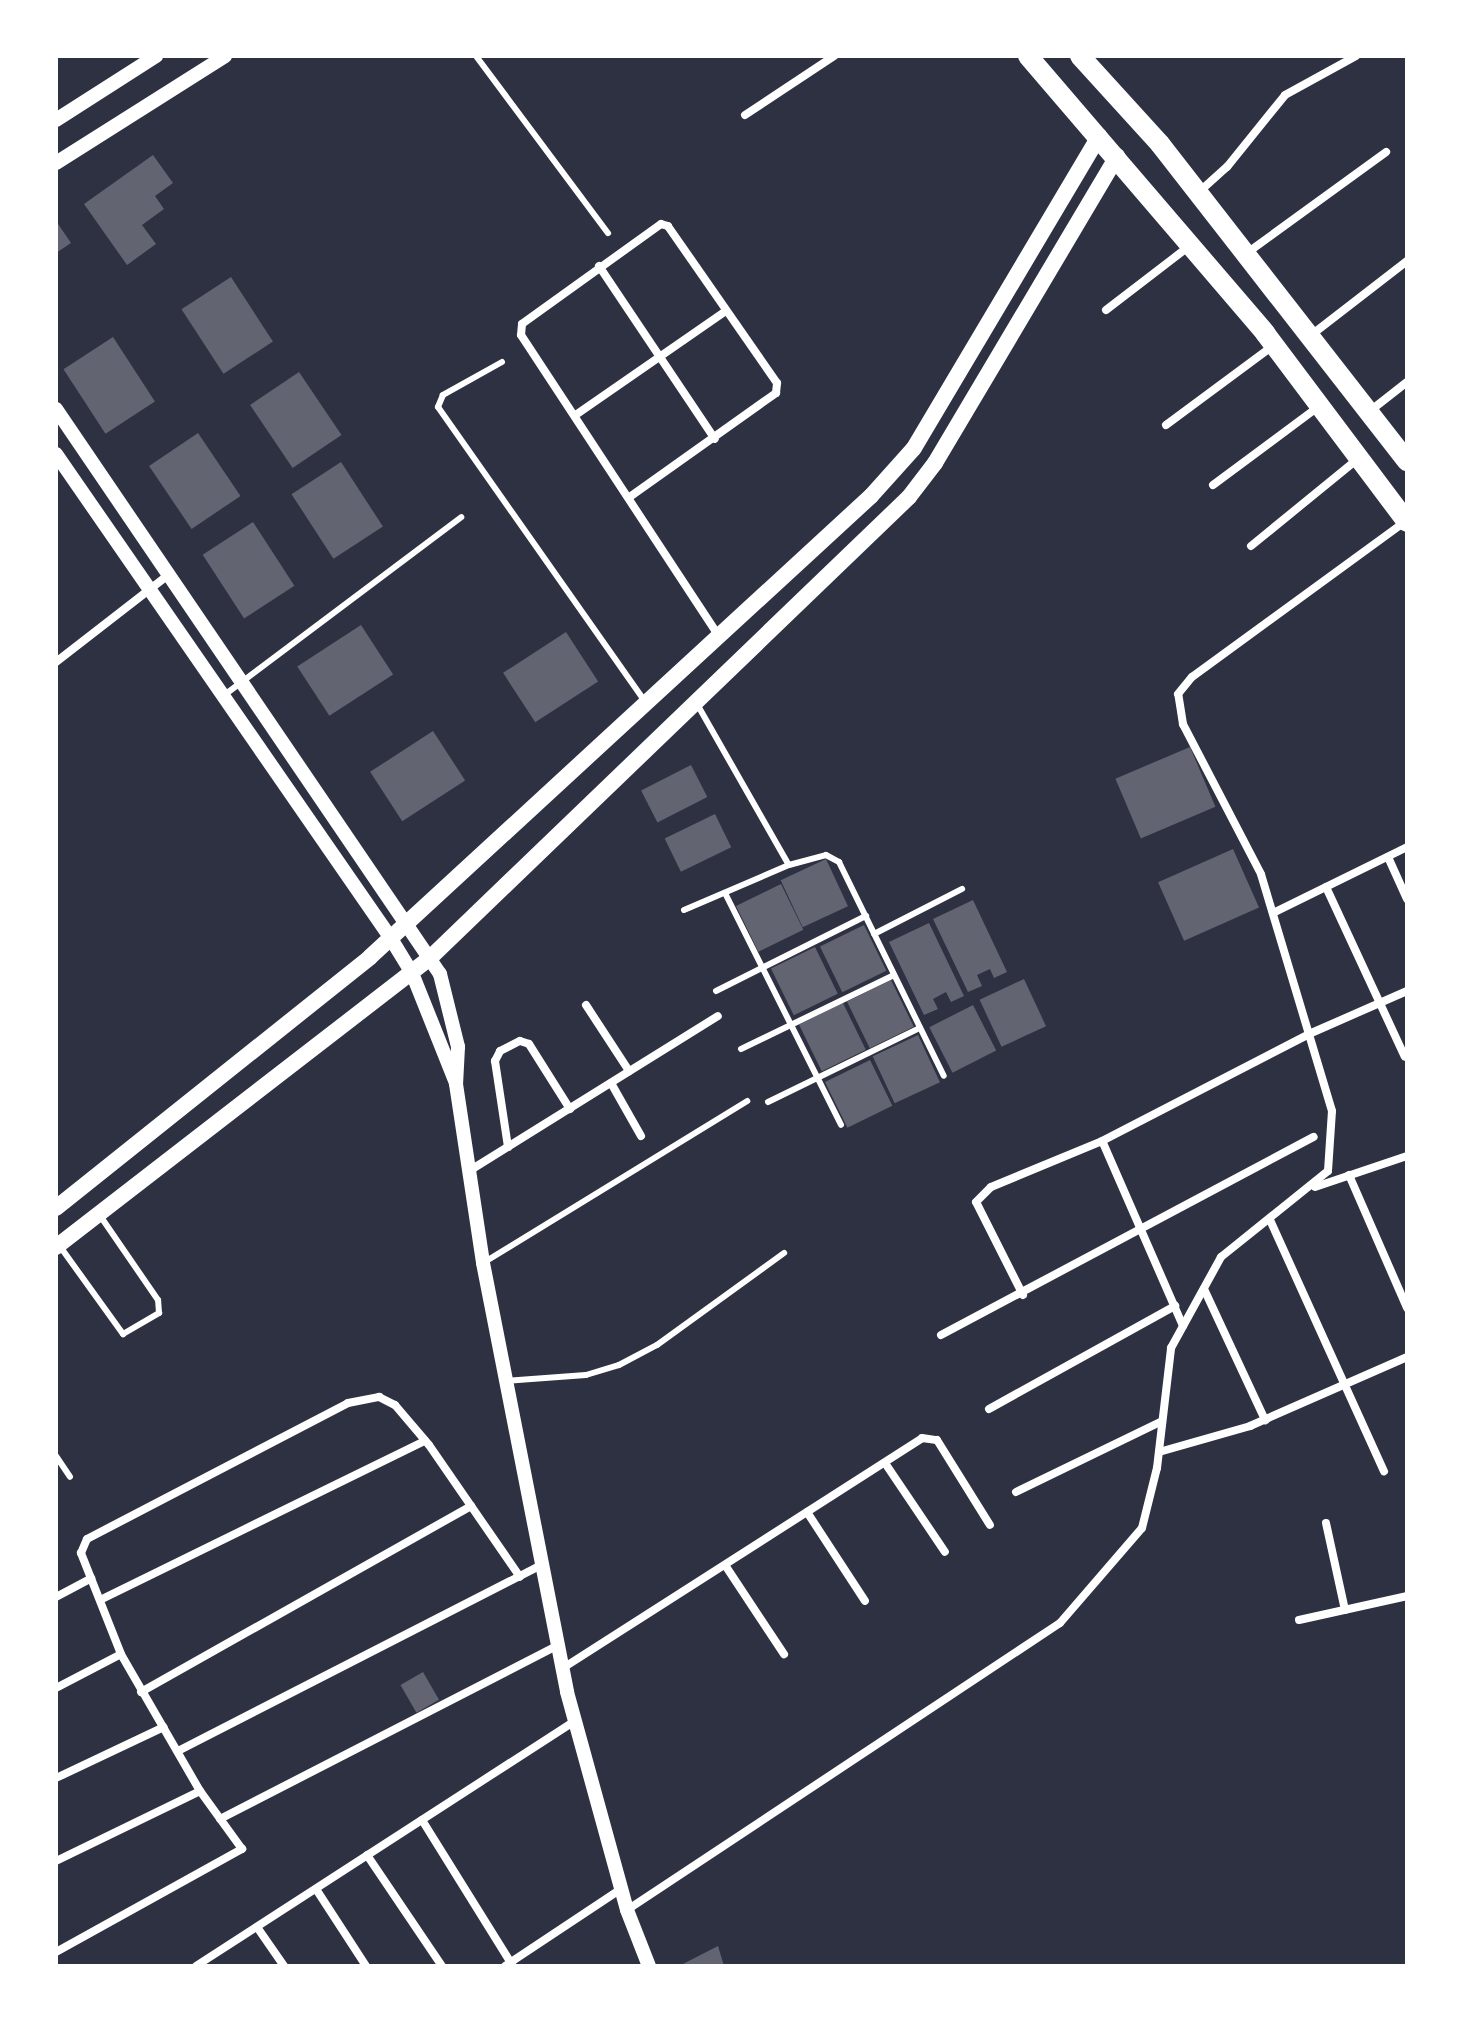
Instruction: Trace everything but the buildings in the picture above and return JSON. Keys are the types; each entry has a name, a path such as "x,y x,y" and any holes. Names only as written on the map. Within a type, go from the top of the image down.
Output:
{"main road":[{"path":"1028,56 1117,156 1274,345 1407,521"},
{"path":"1080,56 1198,193 1407,461"},
{"path":"56,1208 390,937 720,639 871,496 914,448 1099,136"},
{"path":"58,1246 431,957 909,497 935,463 1117,156"}],"street":[{"path":"56,120 156,56"},
{"path":"56,163 225,56"},
{"path":"745,115 834,56"},
{"path":"1198,193 1227,167 1285,95 1356,56"},
{"path":"1246,254 1386,152"},
{"path":"631,496 776,393 777,383 668,226 654,226 599,266 522,324 521,335 631,496 720,639"},
{"path":"1106,310 1190,244"},
{"path":"1310,336 1407,261"},
{"path":"599,266 715,439"},
{"path":"577,414 726,311"},
{"path":"1166,425 1274,345"},
{"path":"1369,412 1407,382"},
{"path":"1213,485 1320,406"},
{"path":"56,409 431,957 458,1047 456,1084 483,1263 558,1645 575,1721 621,1889 649,1966"},
{"path":"56,454 390,937 412,973 456,1084"},
{"path":"1251,546 1359,457"},
{"path":"627,1910 1060,1623 1142,1528 1159,1452 1171,1348 1221,1257 1328,1171 1332,1111 1261,874 1183,724 1178,694 1192,677 1407,521"},
{"path":"56,662 168,575"},
{"path":"1273,913 1407,847"},
{"path":"1388,857 1407,899"},
{"path":"1326,887 1377,1004 1405,1057"},
{"path":"1023,1295 976,1202 991,1187 1102,1141 1309,1034 1407,991"},
{"path":"586,1005 629,1071"},
{"path":"469,1171 718,1016"},
{"path":"508,1147 495,1061 500,1051 520,1041 529,1044 570,1109"},
{"path":"611,1083 641,1136"},
{"path":"941,1335 1142,1232 1314,1137"},
{"path":"1102,1141 1183,1326"},
{"path":"1310,1188 1407,1156"},
{"path":"1349,1175 1407,1308"},
{"path":"1270,1220 1342,1387 1384,1471"},
{"path":"1204,1289 1265,1420"},
{"path":"989,1409 1175,1306"},
{"path":"1159,1452 1265,1420 1407,1357"},
{"path":"56,1952 242,1849 200,1791 121,1654 81,1553 87,1539 348,1403 379,1397 395,1405 425,1441 520,1577"},
{"path":"1016,1492 1162,1421"},
{"path":"563,1668 922,1438 937,1440 990,1525"},
{"path":"100,1600 425,1441"},
{"path":"885,1463 945,1552"},
{"path":"141,1692 471,1506"},
{"path":"807,1512 865,1601"},
{"path":"1326,1523 1345,1610"},
{"path":"178,1751 542,1565"},
{"path":"725,1565 784,1654"},
{"path":"56,1597 91,1578"},
{"path":"1299,1620 1407,1596"},
{"path":"220,1819 558,1645"},
{"path":"56,1688 121,1654"},
{"path":"197,1966 575,1721"},
{"path":"56,1778 164,1727"},
{"path":"56,1861 200,1791"},
{"path":"422,1820 510,1965 621,1889"},
{"path":"367,1855 442,1966"},
{"path":"316,1889 366,1966"},
{"path":"257,1927 284,1966"}],"lane":[{"path":"476,56 608,233"},
{"path":"502,362 443,395 438,407 648,705"},
{"path":"223,696 461,517"},
{"path":"696,701 789,865"},
{"path":"684,910 726,895 789,865 826,855 839,862 944,1076"},
{"path":"874,934 962,889"},
{"path":"726,895 841,1125"},
{"path":"716,991 866,916"},
{"path":"741,1049 894,975"},
{"path":"768,1102 920,1028"},
{"path":"483,1263 747,1101"},
{"path":"58,1246 123,1334 159,1313 158,1300 99,1214"},
{"path":"506,1381 586,1375 619,1365 657,1345 784,1253"},
{"path":"56,1456 70,1477"}]}
